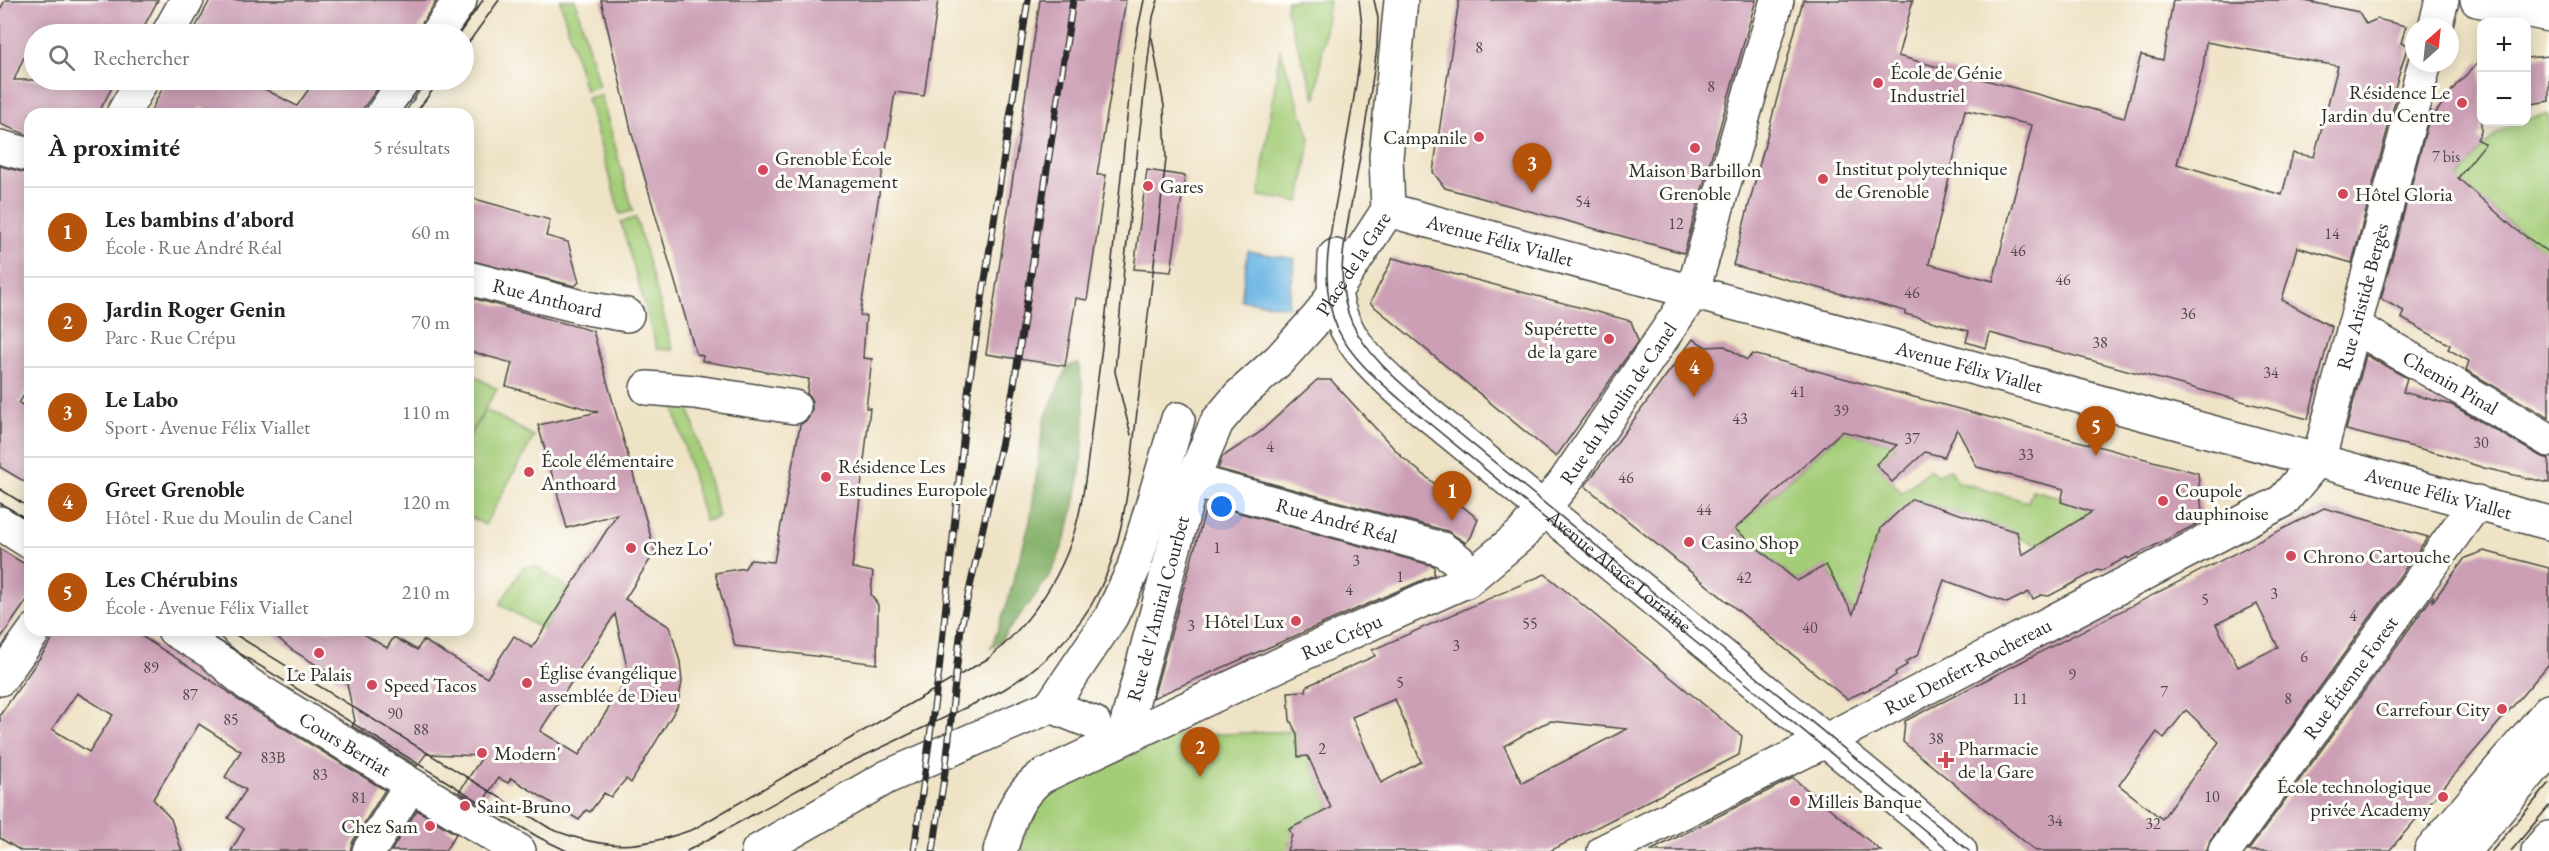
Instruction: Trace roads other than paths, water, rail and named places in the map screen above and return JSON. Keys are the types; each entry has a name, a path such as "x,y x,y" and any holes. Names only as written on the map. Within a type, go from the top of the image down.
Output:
{"street":[{"path":"174,24 187,0"},
{"path":"443,24 460,0"},
{"name":"Place de la Gare","path":"1192,481 1217,422 1239,396 1279,360 1309,327 1335,293 1388,210 1386,157 1401,0"},
{"name":"Rue du Moulin de Canel","path":"1543,509 1564,483 1692,294 1777,0"},
{"path":"2437,18 2442,0"},
{"path":"2477,0 2549,15"},
{"name":"Rue Aristide Bergès","path":"2317,460 2424,72"},
{"path":"126,108 136,90"},
{"path":"387,108 399,90"},
{"path":"0,147 24,153"},
{"name":"Avenue Félix Viallet","path":"1388,210 1692,294 2549,523"},
{"name":"Avenue Alsace Lorraine","path":"1335,256 1335,293 1347,331 1368,362 1543,509 1960,851"},
{"name":"Rue Anthoard","path":"474,280 586,308 627,315"},
{"name":"Chemin Pinal","path":"2354,326 2549,440"},
{"path":"647,388 695,392 794,407"},
{"path":"758,851 887,777 1050,706 1111,617 1133,570 1178,419"},
{"name":"Rue Denfert-Rochereau","path":"1614,849 2283,501 2317,460"},
{"name":"Rue André Réal","path":"1192,481 1442,549 1459,561 1466,581"},
{"name":"Rue de l'Amiral Courbet","path":"1123,738 1192,481"},
{"name":"Rue Étienne Forest","path":"2225,851 2477,502"},
{"name":"Rue Crépu","path":"1000,851 1014,807 1026,789 1041,777 1466,581 1522,534 1543,509"},
{"path":"0,523 24,538"},
{"path":"0,679 31,636"},
{"name":"Cours Berriat","path":"184,636 211,652 248,684 410,786 476,841 519,851"},
{"path":"1050,706 1094,723"},
{"path":"2431,851 2549,711"},
{"path":"2463,851 2549,750"},
{"path":"369,851 410,786"},
{"path":"2538,851 2549,838"}],"water":[{"path":"1248,251 1295,259 1288,307 1241,300"}],"tram line":[{"path":"466,24 483,0"},
{"path":"474,35 499,0"},
{"path":"238,636 551,829 589,841 623,845 656,841 694,829 989,658 1025,623 1053,583 1067,553 1078,516 1086,478 1106,313 1134,48 1144,0"},
{"path":"1131,435 1115,372 1124,268 1153,17 1158,0"},
{"path":"1359,0 1362,26 1361,48 1330,239 1327,276 1332,312 1344,341 1366,368 1402,401 1950,851"},
{"path":"1374,0 1378,18 1377,47 1346,230 1342,268 1346,305 1352,323 1369,351 1392,375 1443,420 1969,851"},
{"path":"687,851 832,771 1003,690 1036,667 1065,640 1099,592 1120,532 1131,467 1166,159 1164,106 1152,38"},
{"path":"404,108 418,90"},
{"path":"419,108 433,90"},
{"path":"0,489 24,504"},
{"path":"0,503 24,517"},
{"path":"212,636 504,817 567,851"},
{"path":"2492,851 2549,784"},
{"path":"2511,851 2549,806"}],"railway":[{"path":"914,851 939,671 969,384 1028,0"},
{"path":"933,851 946,765 961,628 1013,391 1073,0"}],"place":[{"name":"École de Génie Industriel","path":"1878,83"},
{"name":"Résidence Le Jardin du Centre","path":"2462,103"},
{"name":"Campanile","path":"1479,137"},
{"name":"Maison Barbillon Grenoble","path":"1695,148"},
{"name":"Grenoble École de Management","path":"763,170"},
{"name":"Institut polytechnique de Grenoble","path":"1823,179"},
{"name":"Gares","path":"1148,186"},
{"name":"Le Labo","path":"1532,193"},
{"name":"Hôtel Gloria","path":"2343,194"},
{"name":"Supérette de la gare","path":"1609,339"},
{"name":"Greet Grenoble","path":"1694,397"},
{"name":"Les Chérubins","path":"2096,456"},
{"name":"École élémentaire Anthoard","path":"529,472"},
{"name":"Résidence Les Estudines Europole","path":"826,477"},
{"name":"Coupole dauphinoise","path":"2163,501"},
{"name":"Les bambins d'abord","path":"1452,521"},
{"name":"Casino Shop","path":"1689,542"},
{"name":"Chez Lo'","path":"631,548"},
{"name":"Chrono Cartouche","path":"2291,556"},
{"name":"Hôtel Lux","path":"1296,621"},
{"name":"Le Palais","path":"319,653"},
{"name":"Église évangélique assemblée de Dieu","path":"527,683"},
{"name":"Speed Tacos","path":"372,685"},
{"name":"Carrefour City","path":"2502,709"},
{"name":"Modern'","path":"482,753"},
{"name":"Pharmacie de la Gare","path":"1946,760"},
{"name":"Jardin Roger Genin","path":"1200,777"},
{"name":"École technologique privée Academy","path":"2443,797"},
{"name":"Milleis Banque","path":"1795,801"},
{"name":"Saint-Bruno","path":"465,806"},
{"name":"Chez Sam","path":"430,826"}]}
